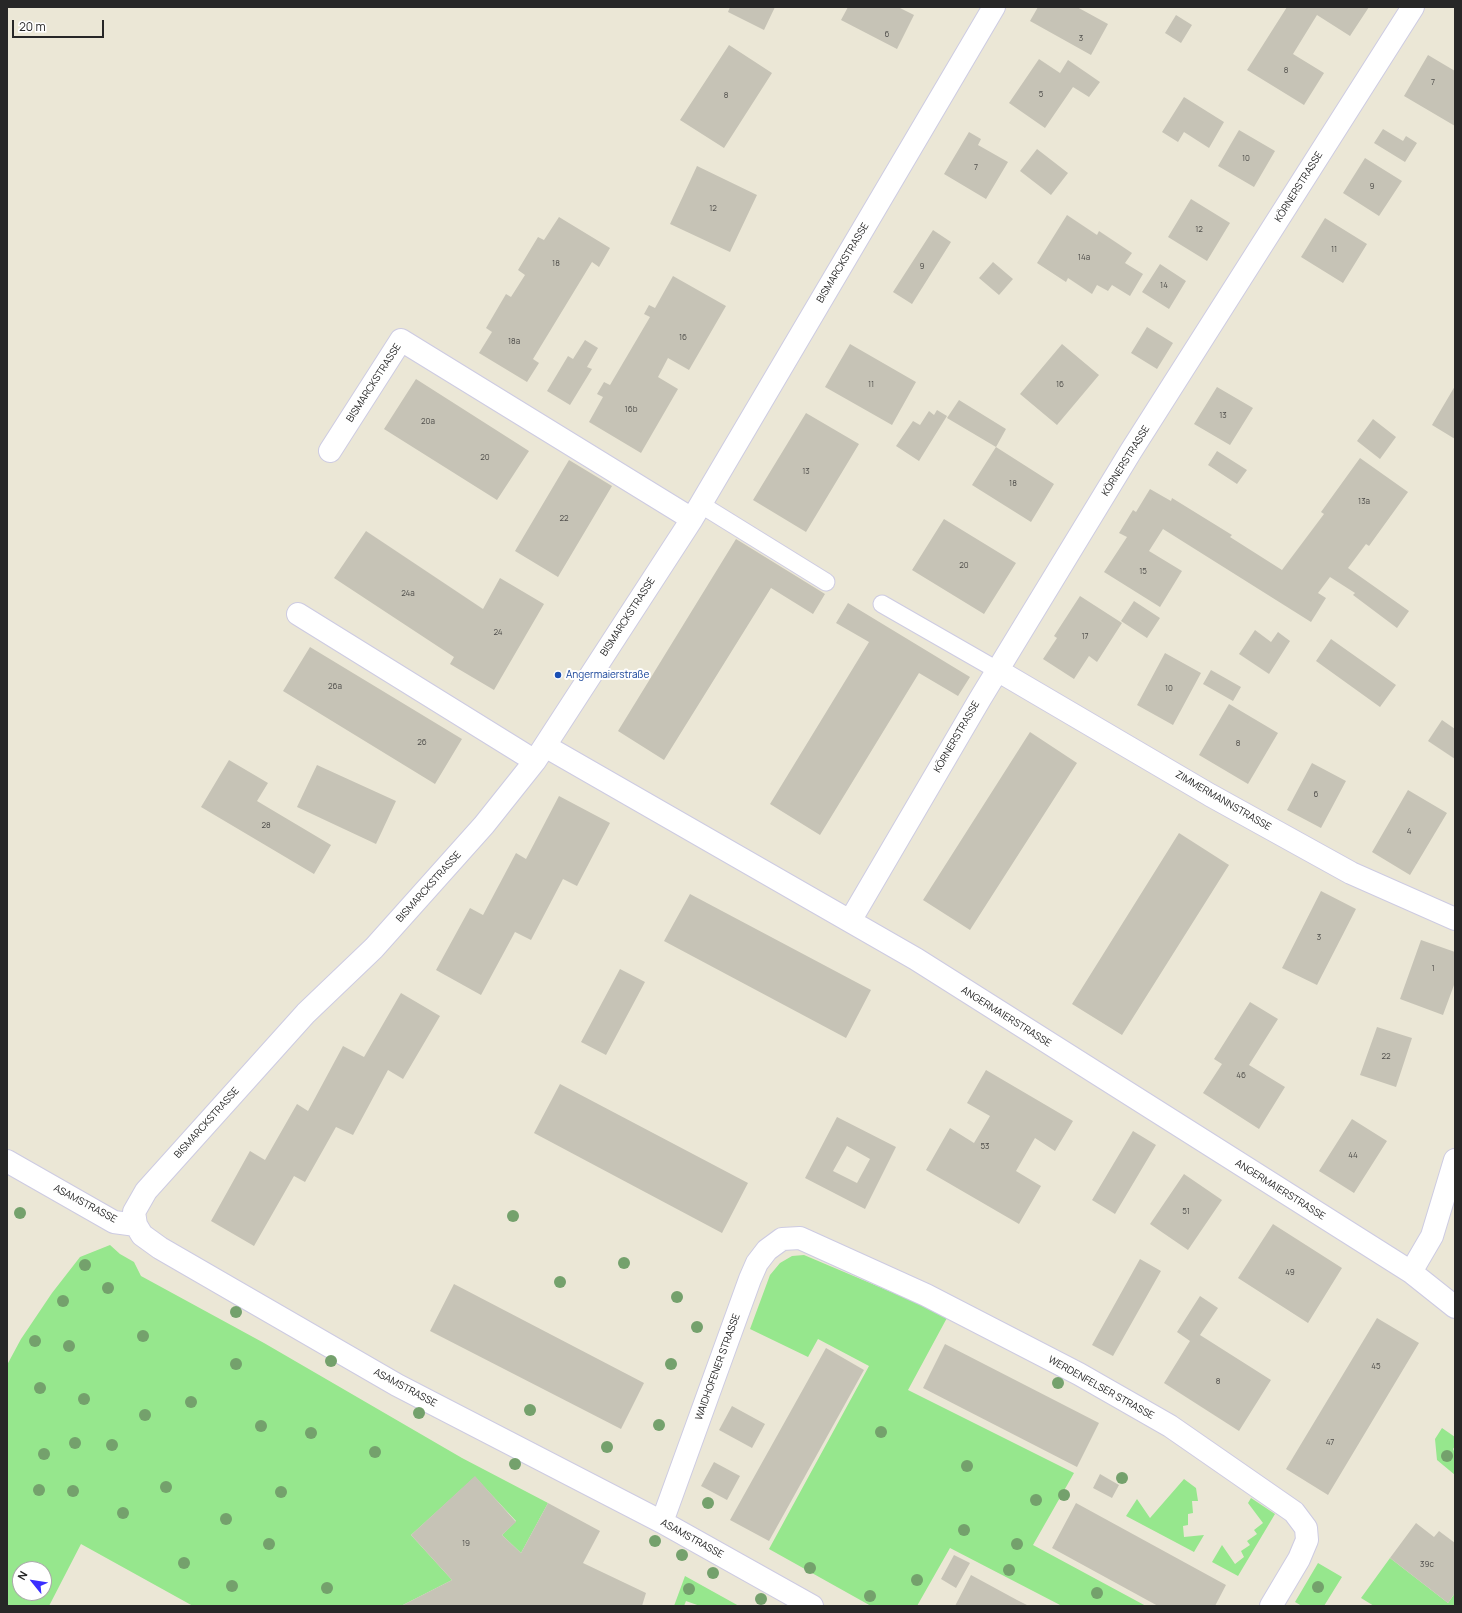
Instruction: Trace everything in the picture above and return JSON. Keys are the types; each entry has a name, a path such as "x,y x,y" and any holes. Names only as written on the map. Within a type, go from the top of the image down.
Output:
{"street":[{"name":"BISMARCKSTRASSE","path":"136,1225 134,1212 146,1192 306,1013 374,948 484,825 540,753 696,511 994,7"},
{"name":"KÖRNERSTRASSE","path":"850,921 997,670 1131,451 1413,7"},
{"name":"BISMARCKSTRASSE","path":"330,451 401,340 696,511"},
{"name":"ANGERMAIERSTRASSE","path":"298,614 540,753 850,921 916,959 1411,1272 1455,1307"},
{"name":"ZIMMERMANNSTRASSE","path":"997,670 1210,795 1351,873 1455,919"},
{"path":"1411,1272 1432,1236 1455,1160"},
{"name":"ASAMSTRASSE","path":"7,1161 114,1222 136,1225 142,1235 160,1248 397,1385 662,1522 812,1606"},
{"name":"WAIDHOFENER STRASSE","path":"662,1522 750,1278 757,1263 766,1250 782,1239 800,1238"},
{"name":"WERDENFELSER STRASSE","path":"800,1238 926,1295 1079,1374 1170,1426 1294,1512 1306,1528 1306,1540 1299,1558 1271,1606"}],"lane":[{"path":"696,511 826,582"},
{"path":"882,604 997,670"}],"green space":[{"path":"110,1245 120,1254 134,1262 141,1276 264,1343 462,1458 548,1503 521,1553 502,1535 516,1521 475,1477 411,1535 452,1580 401,1606 193,1606 81,1544 52,1600 52,1561 12,1561 12,1601 52,1601 49,1606 7,1606 7,1365 21,1339 52,1293 80,1257"},
{"path":"804,1255 948,1316 908,1390 1074,1473 1033,1545 1146,1606 1062,1606 950,1548 917,1606 871,1606 769,1549 869,1366 818,1339 808,1357 750,1329 770,1275 780,1263 792,1256"},
{"path":"1442,1428 1455,1437 1455,1446 1453,1449 1455,1453 1455,1475 1437,1460 1435,1439"},
{"path":"1184,1479 1196,1488 1198,1501 1192,1501 1193,1513 1188,1514 1188,1525 1183,1526 1184,1537 1204,1535 1194,1552 1126,1516 1137,1499 1150,1518"},
{"path":"1251,1498 1275,1514 1238,1576 1212,1562 1222,1545 1235,1564 1244,1557 1241,1551 1250,1545 1247,1541 1257,1534 1254,1530 1263,1523 1248,1503"},
{"path":"1390,1558 1448,1603 1455,1593 1455,1606 1374,1606 1361,1598"},
{"path":"1318,1563 1342,1577 1324,1606 1302,1606 1295,1602"},
{"path":"685,1576 739,1606 700,1606 686,1601 684,1606 674,1606"}],"building":[{"path":"730,7 775,7 764,30 728,12"},
{"path":"848,7 898,7 914,15 897,49 841,20"},
{"path":"1038,7 1077,7 1108,24 1091,55 1030,21"},
{"path":"1287,7 1369,7 1350,36 1317,15 1293,54 1324,73 1304,105 1247,70"},
{"path":"1176,15 1192,25 1181,43 1165,33"},
{"path":"729,45 772,73 724,148 680,120"},
{"path":"1428,55 1455,71 1455,126 1404,96"},
{"path":"1039,59 1060,73 1068,60 1100,82 1089,97 1073,87 1045,128 1009,103"},
{"path":"1184,97 1224,122 1209,148 1184,132 1178,142 1162,132"},
{"path":"1383,129 1403,141 1406,136 1417,143 1405,162 1374,143"},
{"path":"1239,130 1275,151 1254,187 1218,166"},
{"path":"969,132 981,139 978,145 1008,162 986,199 944,174"},
{"path":"1037,149 1068,173 1051,195 1020,171"},
{"path":"1365,158 1402,181 1379,216 1343,193"},
{"path":"697,166 757,195 730,252 670,224"},
{"path":"1191,199 1230,223 1207,261 1168,237"},
{"path":"1067,215 1097,235 1099,231 1132,253 1125,263 1143,274 1130,296 1112,285 1108,291 1097,285 1092,294 1068,278 1066,282 1037,263"},
{"path":"559,217 610,248 599,267 592,262 533,359 539,363 527,382 479,353 492,332 486,328 506,294 511,297 525,275 518,270 538,237 544,240"},
{"path":"1325,218 1367,244 1343,283 1301,257"},
{"path":"933,230 951,242 912,304 893,292"},
{"path":"993,262 1013,279 999,295 979,278"},
{"path":"1160,264 1186,281 1169,309 1142,292"},
{"path":"673,276 726,306 689,370 668,358 658,377 678,389 641,453 589,422 603,397 597,394 604,382 610,385 650,317 644,314 649,305 655,308"},
{"path":"1147,327 1173,343 1157,369 1131,353"},
{"path":"585,340 598,348 587,367 592,369 570,405 547,391 568,356 573,359"},
{"path":"850,344 916,382 892,425 825,387"},
{"path":"1062,344 1099,375 1057,425 1020,394"},
{"path":"416,379 529,451 497,500 384,429"},
{"path":"1455,386 1455,439 1432,425"},
{"path":"1217,387 1253,408 1230,445 1194,424"},
{"path":"959,400 1006,429 996,447 947,418"},
{"path":"937,410 947,416 919,461 896,446 913,421 920,425 929,411 934,415"},
{"path":"806,413 859,444 806,532 753,500"},
{"path":"1373,419 1396,437 1380,459 1357,441"},
{"path":"996,447 1054,484 1031,522 972,485"},
{"path":"1217,451 1247,470 1237,484 1208,465"},
{"path":"1360,458 1408,492 1369,546 1366,544 1348,568 1409,611 1397,628 1353,595 1355,593 1330,577 1318,593 1326,598 1311,622 1163,529 1149,551 1182,571 1160,607 1104,572 1127,537 1119,533 1133,510 1136,512 1150,489 1171,501 1172,498 1232,535 1230,537 1282,570 1324,514 1321,512"},
{"path":"569,460 612,486 558,577 515,551"},
{"path":"944,519 1016,563 984,614 912,570"},
{"path":"366,531 483,609 500,578 544,604 494,690 450,664 454,657 334,578"},
{"path":"736,539 825,594 813,614 771,588 664,760 618,731"},
{"path":"1080,596 1122,623 1097,662 1089,656 1074,679 1043,659 1057,638 1054,636"},
{"path":"1134,601 1160,618 1147,638 1121,621"},
{"path":"848,603 970,677 958,696 919,673 820,835 770,804 869,642 836,623"},
{"path":"1255,630 1271,642 1278,632 1290,641 1269,674 1239,654"},
{"path":"1331,639 1396,685 1380,707 1316,661"},
{"path":"310,647 462,739 435,784 283,691"},
{"path":"1165,653 1201,673 1173,725 1137,705"},
{"path":"1211,670 1241,687 1233,701 1203,684"},
{"path":"1229,704 1278,733 1248,784 1199,755"},
{"path":"1442,720 1455,729 1455,759 1428,741"},
{"path":"1030,732 1077,763 970,930 923,900"},
{"path":"229,760 268,783 257,801 331,845 314,874 201,807"},
{"path":"1312,763 1346,781 1321,828 1287,810"},
{"path":"317,765 396,801 376,844 297,807"},
{"path":"1408,790 1447,813 1410,875 1372,852"},
{"path":"559,796 610,823 577,886 563,879 531,940 515,932 481,995 436,970 470,908 483,915 516,853 526,859"},
{"path":"1179,833 1229,865 1122,1035 1072,1004"},
{"path":"1321,891 1356,909 1317,985 1282,968"},
{"path":"690,894 871,990 846,1038 664,941"},
{"path":"1421,940 1455,952 1455,986 1454,985 1443,1015 1400,999"},
{"path":"620,969 645,982 606,1055 581,1042"},
{"path":"401,993 440,1016 403,1079 388,1070 353,1135 336,1127 305,1182 294,1176 254,1246 211,1221 250,1151 265,1160 297,1104 308,1111 343,1046 364,1057"},
{"path":"1250,1002 1278,1019 1249,1065 1285,1087 1259,1129 1203,1093 1222,1064 1214,1059"},
{"path":"1377,1027 1412,1038 1396,1087 1360,1075"},
{"path":"986,1070 1073,1121 1055,1151 1035,1138 1016,1171 1041,1186 1019,1224 926,1170 950,1128 974,1143 990,1116 967,1103"},
{"path":"560,1084 748,1183 722,1233 534,1133"},
{"path":"837,1117 896,1147 865,1209 805,1178","holes":["847,1146 870,1159 857,1183 833,1171"]},
{"path":"1352,1119 1387,1141 1354,1193 1319,1171"},
{"path":"1133,1131 1156,1145 1115,1214 1092,1200"},
{"path":"1184,1174 1222,1200 1188,1250 1150,1224"},
{"path":"1273,1224 1342,1268 1308,1323 1238,1278"},
{"path":"1140,1259 1161,1271 1113,1356 1092,1345"},
{"path":"454,1284 644,1383 621,1429 430,1331"},
{"path":"1200,1296 1218,1308 1200,1335 1271,1380 1239,1431 1164,1383 1190,1341 1177,1332"},
{"path":"1377,1318 1419,1343 1328,1495 1286,1469"},
{"path":"945,1344 1099,1423 1077,1467 923,1388"},
{"path":"826,1348 864,1370 769,1541 730,1520"},
{"path":"732,1406 765,1424 752,1448 719,1430"},
{"path":"714,1462 740,1476 727,1500 701,1486"},
{"path":"1100,1474 1119,1485 1112,1498 1093,1488"},
{"path":"475,1476 516,1522 502,1535 521,1553 548,1503 600,1531 583,1563 646,1593 642,1606 401,1606 452,1580 411,1535"},
{"path":"1076,1503 1226,1585 1215,1606 1158,1606 1052,1548"},
{"path":"1416,1523 1434,1537 1439,1531 1455,1543 1455,1593 1448,1603 1390,1558"},
{"path":"954,1555 970,1563 956,1588 941,1579"},
{"path":"971,1575 1017,1600 1029,1606 955,1606"}],"place":[{"name":"Angermaierstraße","path":"558,675"}]}
